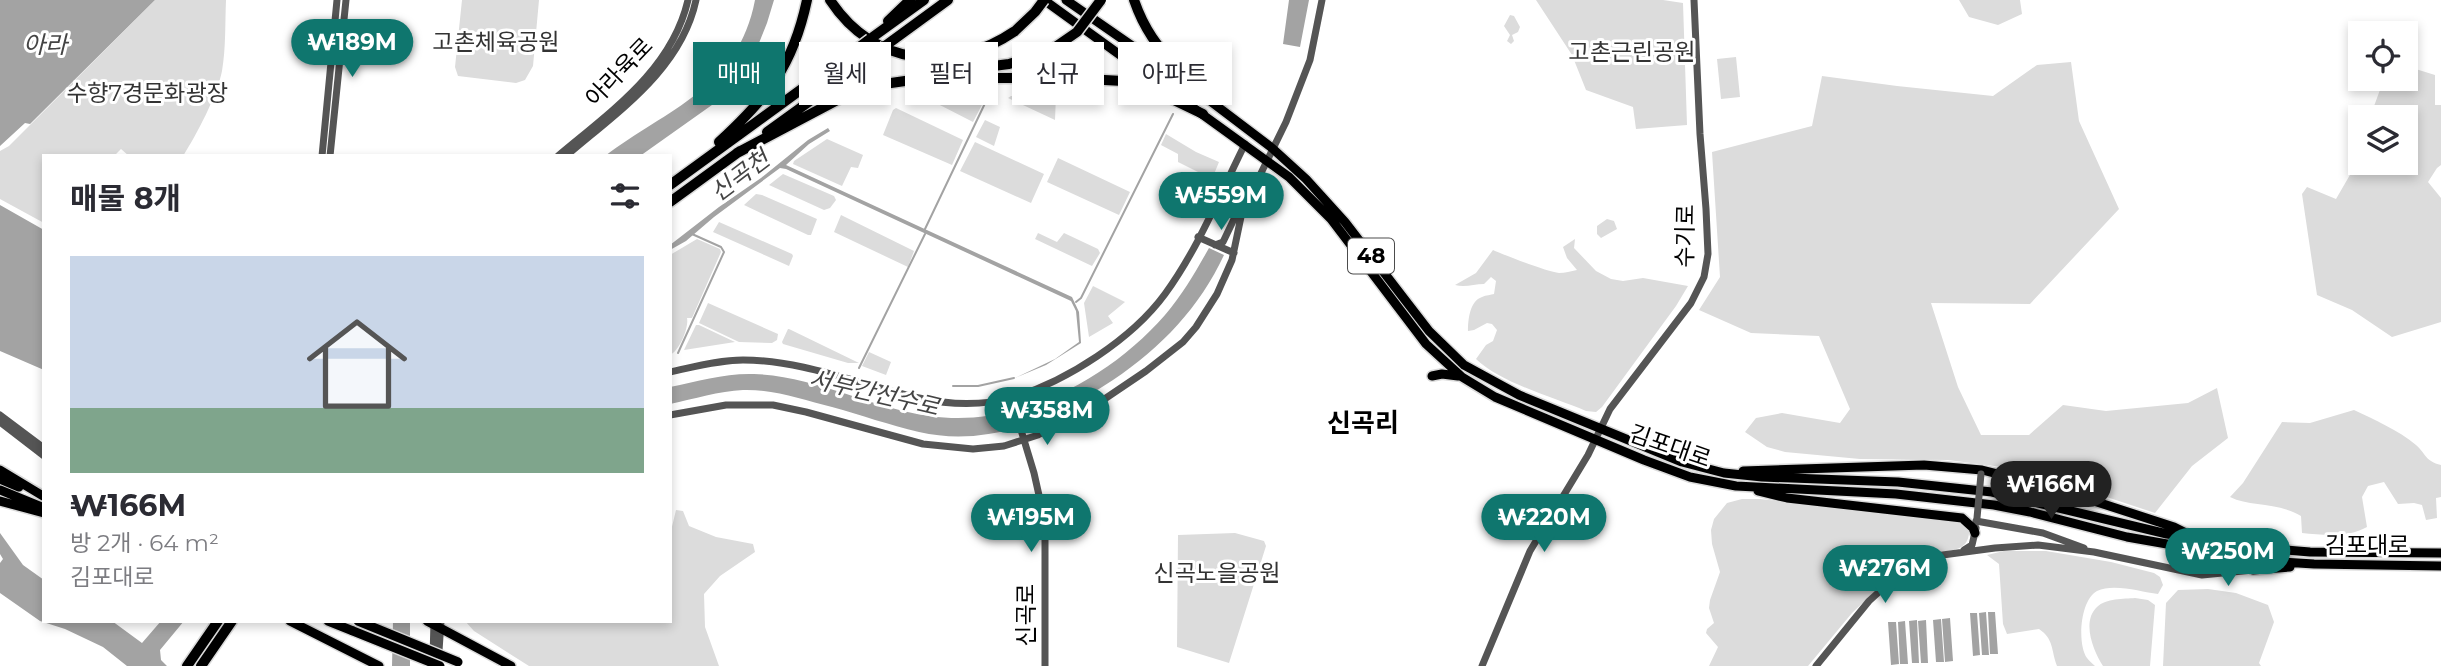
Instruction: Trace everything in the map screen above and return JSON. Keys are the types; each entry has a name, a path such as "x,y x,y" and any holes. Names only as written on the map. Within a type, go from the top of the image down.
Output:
{"highway":[{"path":"699,163 753,111 777,79 796,42 807,0"},
{"path":"830,0 847,22 873,43 908,55 939,58 984,49 1015,31 1044,0"},
{"path":"870,39 910,0"},
{"path":"672,183 924,0"},
{"path":"672,201 948,0"},
{"path":"737,153 841,98 894,81 1009,64 1048,52 1077,32 1101,0"},
{"path":"1134,0 1142,22 1154,42"},
{"path":"894,81 952,77 1124,81 1153,90 1203,114"},
{"path":"187,666 217,623"},
{"path":"201,666 231,623"}],"main road":[{"name":"김포대로","path":"1044,0 1267,159 1303,190 1331,219 1426,344 1462,377 1504,402 1673,472 1736,486 1896,494 1967,501 2030,512 2127,537 2264,561 2441,566"},
{"name":"김포대로","path":"1066,0 1127,42"},
{"name":"김포대로","path":"1215,105 1272,148 1327,199 1429,331 1450,354 1501,386 1682,463 1724,473 1762,477 1898,482 1981,490 2167,534 2286,551 2441,553"},
{"path":"1432,376 1446,374 1462,377"},
{"path":"1724,473 1759,469 1924,465 1981,472 2057,489 2174,527 2193,537"},
{"path":"0,470 42,495"},
{"path":"0,479 42,496"},
{"path":"1736,486 1787,498 1977,519"},
{"path":"0,490 42,509"},
{"path":"0,500 42,510"},
{"path":"1962,518 1975,533"},
{"path":"2253,570 2314,564"},
{"path":"294,623 376,664"},
{"path":"333,623 439,666"},
{"path":"363,623 461,664"},
{"path":"437,623 511,666"}],"street":[{"path":"322,154 337,0"},
{"path":"330,154 346,0"},
{"name":"아라육로","path":"560,154 620,102 657,65 677,34 688,0"},
{"name":"아라육로","path":"568,154 632,99 667,63 688,25 696,0"},
{"path":"672,415 726,405 758,404 806,412 940,447 991,448 1049,430 1088,409 1146,371 1183,342 1209,307 1229,269 1242,212 1291,111 1310,60 1322,0"},
{"name":"수기로","path":"1482,666 1530,551 1597,439 1613,405 1701,287 1707,268 1706,209 1694,0"},
{"path":"672,372 731,361 762,361 798,366 934,401 1012,401 1065,374 1128,333 1164,296 1198,237 1245,144"},
{"path":"1215,245 1223,242 1235,217 1242,212"},
{"path":"1198,237 1234,253"},
{"name":"신곡로","path":"1012,401 1034,473 1045,522 1045,666"},
{"path":"0,415 42,446"},
{"path":"0,422 42,454"},
{"path":"1961,552 1972,545 1975,533 1981,472"},
{"path":"1977,519 2043,533 2094,552"},
{"path":"1975,533 1999,525"},
{"path":"1975,533 1983,543 1995,548"},
{"path":"2202,575 2208,569 2211,540"},
{"path":"1816,666 1869,601 1913,561 1927,556 2038,545 2094,552 2202,575 2253,570"},
{"path":"433,666 437,623"},
{"path":"437,623 439,666"}],"green space":[{"name":"수향7경문화광장","path":"155,0 226,0 222,71 206,115 184,154 127,154 121,149 116,154 42,154 42,222 0,199 0,151 9,146"},
{"name":"고촌체육공원","path":"462,0 539,0 533,66 525,80 516,83 458,76 455,67"},
{"name":"고촌근린공원","path":"1536,0 1663,0 1683,3 1687,125 1636,129 1633,107 1586,90 1572,55"},
{"path":"1959,0 2020,0 2022,14 1998,25 1969,17"},
{"path":"1510,15 1514,16 1520,27 1518,32 1512,35 1514,41 1511,44 1507,41 1510,35 1504,26"},
{"path":"1736,57 1740,97 1721,99 1717,59"},
{"path":"2071,62 2079,121 2119,209 2030,304 1931,303 1958,387 1981,435 2029,435 2063,405 2106,411 2188,403 2217,388 2228,438 2192,466 2155,513 2025,470 1948,460 1860,459 1785,452 1767,447 1745,432 1756,418 1782,413 1840,423 1850,409 1819,336 1751,333 1699,310 1720,277 1712,152 1812,126 1822,76 1993,96 2037,65"},
{"path":"2418,70 2435,75 2435,105 2441,105 2441,165 2428,182 2441,198 2441,322 2392,337 2352,310 2317,295 2302,194 2307,187 2336,199 2350,175 2418,175 2418,105 2374,105 2380,91 2418,91"},
{"path":"940,105 982,105 973,122"},
{"path":"1023,105 1056,105 1055,120"},
{"path":"896,108 963,140 952,165 883,135"},
{"path":"985,120 1000,127 994,146 976,137"},
{"path":"1166,134 1219,162 1212,179 1178,162 1178,154 1161,145"},
{"path":"827,139 863,155 858,168 851,167 842,186 793,164"},
{"path":"975,142 1044,174 1031,203 960,171"},
{"path":"1058,158 1130,192 1119,215 1047,182"},
{"path":"783,174 834,196 836,200 830,208 824,210 769,185"},
{"path":"756,194 817,219 811,235 744,205"},
{"path":"841,215 914,251 908,267 834,232"},
{"path":"1607,219 1614,221 1617,229 1601,238 1597,234 1597,226"},
{"path":"719,222 792,254 789,266 713,232"},
{"path":"1038,233 1057,242 1064,233 1098,249 1100,253 1092,266 1035,239"},
{"path":"697,239 720,249 721,252 692,318 687,318 683,338 672,354 672,254"},
{"path":"1575,239 1574,248 1596,271 1611,279 1623,281 1643,278 1688,286 1676,306 1596,412 1586,411 1528,389 1499,375 1476,359 1486,345 1493,341 1497,330 1487,323 1468,331 1470,311 1478,299 1494,294 1496,281 1491,277 1484,284 1455,285 1476,273 1493,250 1553,272 1577,270 1567,258 1563,247"},
{"path":"1093,286 1125,302 1108,316 1113,323 1089,337 1084,303"},
{"path":"708,303 778,334 777,340 772,343 739,342 699,323"},
{"path":"696,325 699,325 735,342 684,350"},
{"path":"788,329 859,363 848,363 783,344"},
{"path":"869,352 891,362 886,375 862,366"},
{"path":"2354,410 2402,435 2416,445 2429,460 2441,465 2441,497 2436,498 2437,518 2426,520 2422,505 2398,504 2384,482 2368,486 2362,497 2367,527 2344,534 2302,533 2301,516 2274,506 2230,497 2243,483 2282,422 2310,423"},
{"path":"1742,499 1963,523 1969,528 1968,539 1957,549 1911,557 1852,613 1808,666 1709,666 1718,647 1706,633 1714,623 1709,608 1720,572 1712,544 1711,530 1714,519 1727,503"},
{"path":"676,510 683,511 689,526 716,537 753,544 755,552 720,576 704,594 705,627 719,666 529,666 474,631 467,623 672,623 672,527"},
{"name":"신곡노을공원","path":"1235,533 1264,541 1266,546 1229,663 1177,647 1178,535"},
{"path":"2004,551 2046,551 2111,562 2154,573 2160,577 2163,585 2158,594 2119,588 2097,591 2087,603 2081,633 2084,651 2095,666 2057,666 2050,641 2039,629 2007,634 2003,624 1999,564 1987,555"},
{"path":"2208,589 2236,593 2268,605 2274,622 2259,663 2261,666 2163,666 2166,603 2178,590"},
{"path":"2135,598 2148,600 2155,605 2150,666 2103,666 2089,629 2092,613 2105,602"}],"water":[{"name":"아라","path":"0,0 155,0 30,124 25,123 0,146"},
{"path":"755,0 774,0 759,42 740,42"},
{"path":"1289,0 1309,0 1300,47 1283,44"},
{"path":"693,97 693,105 712,105 643,154 608,154 629,139"},
{"path":"828,128 830,131 809,144 786,165 1072,297 1079,312 1081,343 1046,365 1015,378 1055,359 1079,342 1076,311 1071,301 786,169 780,168 672,249 672,243 808,140"},
{"path":"0,205 42,229 42,369 0,351"},
{"path":"1209,248 1224,255 1203,292 1178,325 1131,368 1068,406 1021,426 996,433 945,436 919,432 832,407 754,390 725,392 672,404 672,387 722,376 754,374 799,380 930,416 963,418 996,415 1028,407 1059,394 1089,379 1117,360 1165,315"},
{"path":"0,533 23,565 42,579 42,622 0,593 0,563 3,559 0,554"},
{"path":"1986,612 1989,655 1982,655 1979,613"},
{"path":"1988,612 1995,612 1998,654 1990,654"},
{"path":"1970,613 1977,613 1980,655 1973,656"},
{"path":"1950,618 1953,661 1945,662 1942,619"},
{"path":"1941,619 1944,662 1936,662 1933,620"},
{"path":"1917,620 1919,663 1912,663 1909,621"},
{"path":"1926,620 1928,663 1921,663 1918,621"},
{"path":"1905,621 1908,664 1900,664 1898,622"},
{"path":"1888,622 1896,622 1899,664 1891,665"},
{"path":"46,623 115,623 142,643 159,623 182,623 160,650 161,660 167,666 127,666 103,647"},
{"path":"393,623 410,623 410,666 392,666"}],"waterway":[{"path":"925,229 984,105"},
{"path":"1076,302 1081,298 1173,114"},
{"path":"678,353 724,252 721,247 692,234"},
{"name":"서부간선수로","path":"859,368 925,234"},
{"path":"953,386 978,386 1014,378"}],"district":[{"name":"신곡리","path":"1363,423"}],"water label":[{"name":"신곡천","path":"740,176"}]}
